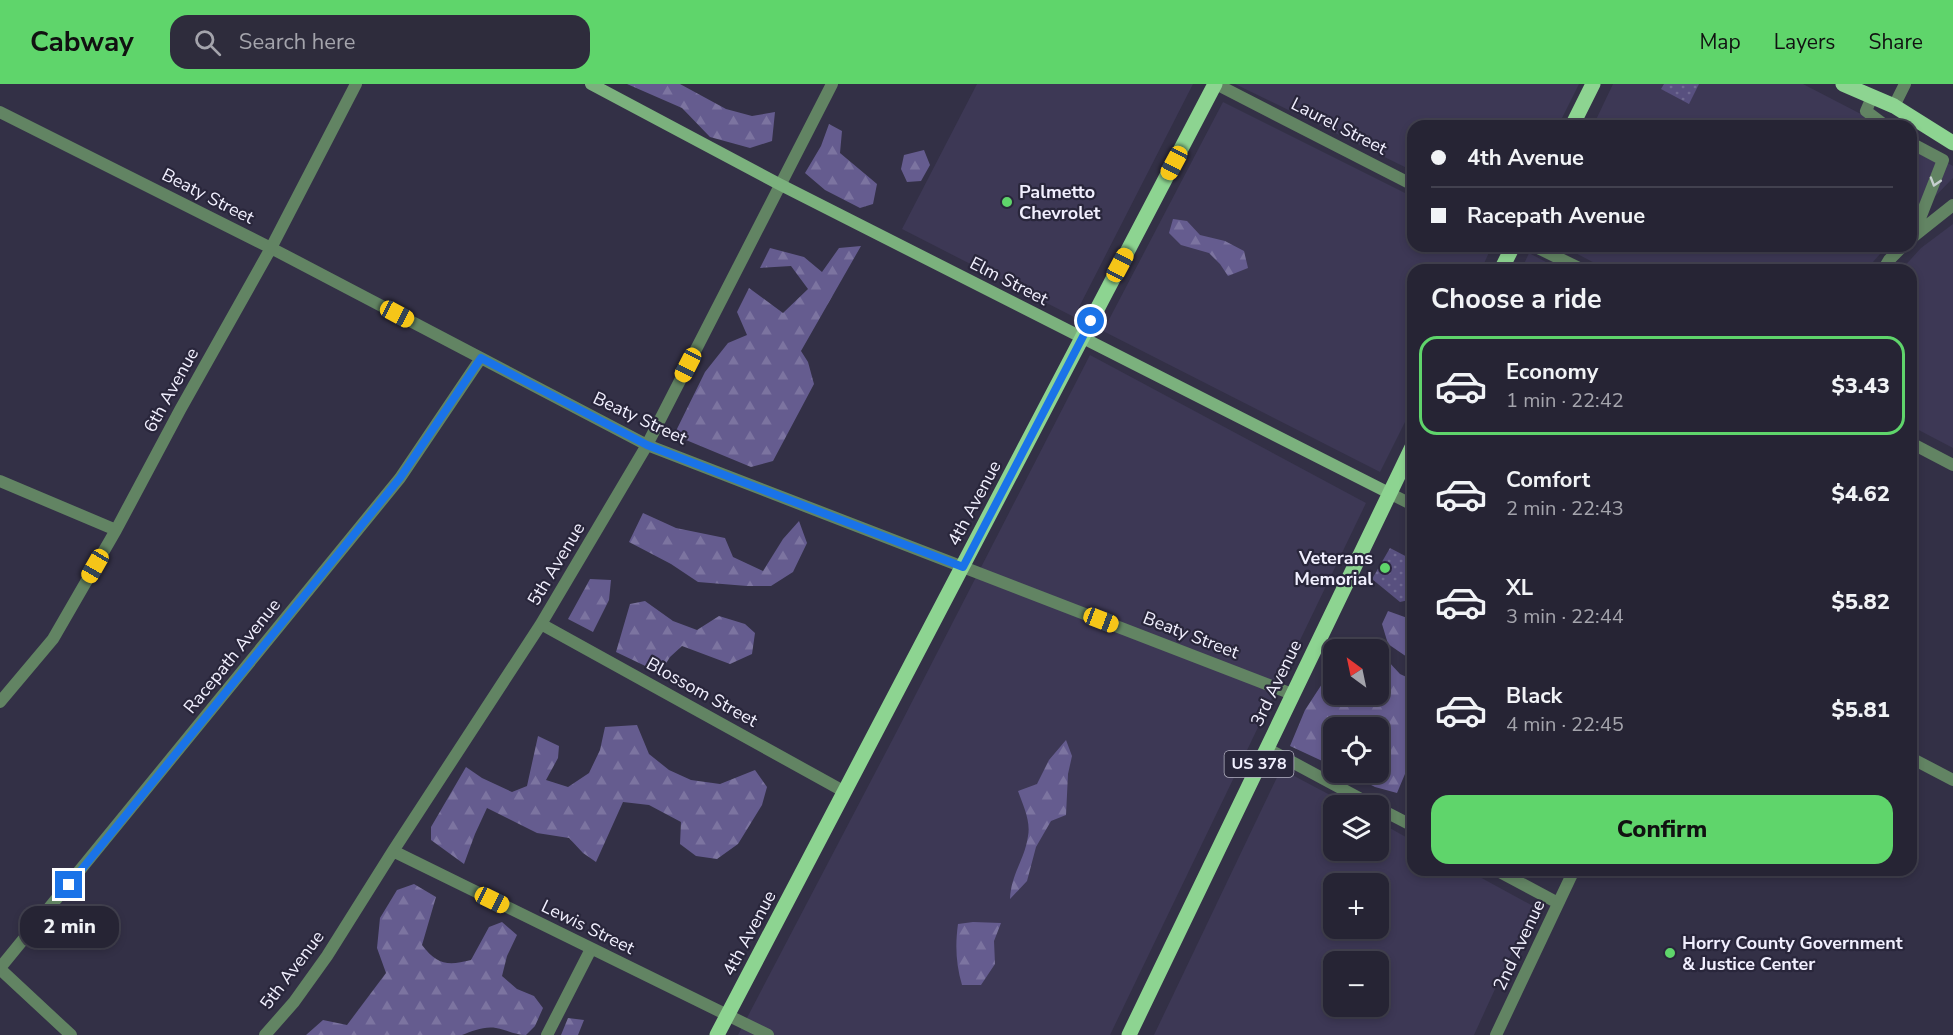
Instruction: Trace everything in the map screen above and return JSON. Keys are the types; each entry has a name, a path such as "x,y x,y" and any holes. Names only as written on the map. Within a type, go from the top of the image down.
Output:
{"main road":[{"name":"4th Avenue","path":"717,1035 1216,84"},
{"path":"1575,120 1593,84"},
{"path":"1843,84 1894,106 1915,120"},
{"path":"1917,121 1953,143"},
{"name":"3rd Avenue","path":"1129,1035 1407,457"}],"street":[{"name":"6th Avenue","path":"0,702 53,639 116,530 271,248 356,84"},
{"name":"Elm Street","path":"591,84 779,184 1407,502"},
{"name":"5th Avenue","path":"265,1035 294,1002 327,956 542,624 647,445 832,84"},
{"name":"Laurel Street","path":"1216,84 1407,181"},
{"path":"1894,106 1905,84"},
{"path":"1872,97 1866,111 1878,120"},
{"name":"Beaty Street","path":"0,112 271,248 647,445 1292,694"},
{"path":"1917,146 1943,160 1917,225"},
{"path":"1917,233 1953,205"},
{"path":"1546,252 1571,264"},
{"path":"1887,264 1897,252"},
{"name":"Racepath Avenue","path":"0,969 400,478 481,358"},
{"path":"1917,446 1953,465"},
{"path":"0,481 116,530"},
{"name":"Blossom Street","path":"542,624 845,792"},
{"path":"1266,748 1354,795"},
{"path":"1917,761 1953,780"},
{"path":"1389,814 1407,823"},
{"name":"Lewis Street","path":"393,851 768,1035"},
{"path":"1507,876 1558,903"},
{"name":"2nd Avenue","path":"1496,1035 1571,876"},
{"path":"547,1035 591,949"},
{"path":"0,969 71,1035"}],"shaded area":[{"path":"977,84 1193,84 1074,317 902,229"},
{"path":"1235,84 1579,84 1561,120 1407,120 1407,168"},
{"path":"1613,84 1803,84 1872,120 1596,120"},
{"path":"1664,84 1699,84 1689,104 1661,89"},
{"path":"1223,102 1407,194 1407,252 1489,252 1484,264 1407,264 1407,418 1380,472 1103,331"},
{"path":"1917,146 1953,166 1953,178 1917,215"},
{"path":"1953,224 1953,448 1917,429 1917,264 1906,264 1921,248"},
{"path":"1574,252 1882,252 1871,264 1596,264"},
{"path":"1529,253 1550,264 1524,264"},
{"path":"1090,355 1366,503 1110,1035 738,1035 897,731"},
{"path":"1390,548 1407,557 1407,600 1400,602 1372,579"},
{"path":"1281,769 1330,795 1323,795 1323,861 1389,861 1389,828 1407,838 1407,876 1478,876 1533,906 1474,1035 1154,1035"}],"green space":[{"path":"627,84 680,84 726,109 752,116 775,112 772,141 750,148 710,137 682,108"},
{"path":"829,124 842,131 840,153 877,184 873,204 860,208 825,190 805,173 821,146"},
{"path":"924,150 930,165 921,181 907,182 901,169 904,155"},
{"path":"1173,219 1187,221 1200,235 1225,241 1244,251 1248,268 1228,276 1209,253 1181,245 1169,233"},
{"path":"861,246 801,351 808,362 814,384 773,461 751,467 674,435 705,372 728,343 747,335 737,312 749,288 783,313 808,289 791,266 760,268 770,248 804,257 822,272 839,248"},
{"path":"643,513 676,528 725,538 733,557 763,571 783,539 799,521 807,543 793,572 771,586 698,582 671,564 629,542"},
{"path":"590,579 611,580 609,600 593,632 568,619"},
{"path":"645,601 673,621 697,630 719,616 745,624 755,633 752,654 730,664 682,646 670,657 660,673 616,652 630,604"},
{"path":"1388,611 1407,618 1407,657 1389,645 1389,639 1386,639 1382,624"},
{"path":"1389,662 1400,674 1407,677 1407,769 1397,793 1367,783 1389,783 1389,717 1323,717 1323,761 1290,746 1305,710 1323,680 1323,705 1389,705"},
{"path":"637,725 649,754 669,770 691,780 720,784 755,770 767,787 762,805 738,844 717,859 696,856 680,844 681,822 649,805 623,802 596,862 583,853 569,838 537,833 487,808 464,864 431,840 431,827 466,767 482,778 512,792 527,786 538,736 559,746 558,758 546,780 568,787 589,773 600,750 605,727"},
{"path":"1066,740 1072,756 1068,774 1066,815 1051,821 1036,847 1027,881 1010,899 1029,830 1018,791 1037,784 1049,760"},
{"path":"414,884 436,897 422,945 438,960 456,963 471,960 489,927 502,922 517,935 507,956 502,976 517,989 534,996 543,1008 535,1026 526,1035 492,1028 479,1029 462,1035 306,1035 323,1020 347,1025 386,973 377,948 380,918 397,890"},
{"path":"1001,923 994,941 995,964 981,985 962,985 957,955 958,924"},
{"path":"568,1018 584,1020 578,1035 561,1035"}],"place":[{"name":"Palmetto Chevrolet","path":"1007,202"},
{"name":"Veterans Memorial","path":"1385,568"},
{"name":"Horry County Government & Justice Center","path":"1670,953"}],"route":[{"path":"69,885 400,478 481,358 647,445 963,567 1091,321"}]}
